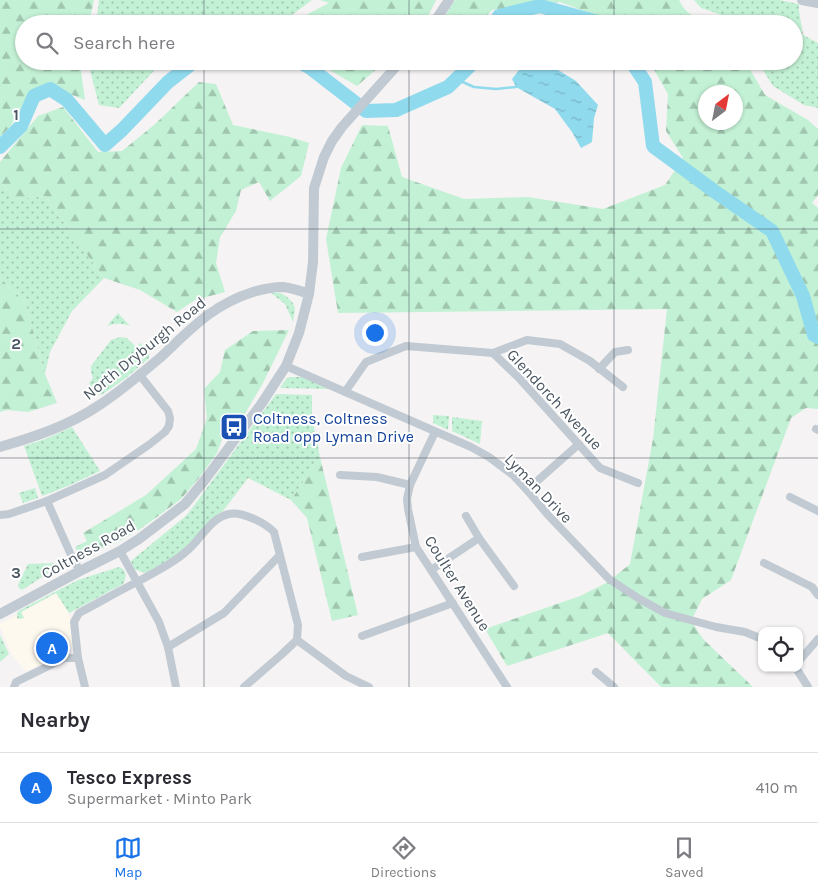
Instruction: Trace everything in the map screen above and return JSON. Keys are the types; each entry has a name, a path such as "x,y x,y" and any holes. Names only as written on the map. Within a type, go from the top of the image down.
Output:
{"street":[{"path":"439,15 449,0"},
{"path":"802,0 818,3"},
{"name":"Coltness Road","path":"0,614 120,552 139,540 185,504 239,434 286,366 299,333 309,294 313,262 314,188 324,157 342,127 394,70"},
{"name":"North Dryburgh Road","path":"0,448 81,417 118,392 196,324 229,302 244,295 270,288 282,287 309,294"},
{"path":"493,353 528,340 560,344 590,361 623,387"},
{"name":"Glendorch Avenue","path":"345,392 366,362 406,346 493,353 519,378 600,468 638,483"},
{"path":"599,368 614,352 628,350"},
{"name":"Lyman Drive","path":"286,366 489,457 513,475 609,579 638,598 665,613 716,627 745,632 758,637"},
{"path":"0,515 9,514 47,501 105,475 164,432 169,426 170,418 168,411 139,374"},
{"name":"Coulter Avenue","path":"435,432 410,485 407,499 416,547 507,687"},
{"path":"527,490 579,444"},
{"path":"340,475 377,477 410,485"},
{"path":"790,496 818,511"},
{"path":"47,501 80,571"},
{"path":"84,687 78,658 74,622 79,613 162,569 189,549 219,518 229,514 240,514 269,527 274,532 298,625 296,640 281,656 245,687"},
{"path":"466,516 479,538 514,586"},
{"path":"431,570 479,538"},
{"path":"362,557 416,547"},
{"path":"120,552 159,622 168,647 176,687"},
{"path":"168,647 224,613 279,556"},
{"path":"764,563 812,588 818,595"},
{"path":"362,636 453,603"},
{"path":"803,656 818,639"},
{"path":"296,640 346,676 369,687"},
{"path":"14,687 16,682 65,658 78,658"},
{"path":"596,672 614,687"},
{"path":"799,672 808,687"}],"shaded area":[{"path":"57,593 70,616 72,648 26,672 12,655 0,624"}],"green space":[{"path":"0,0 94,0 91,15 15,15 15,70 81,70 85,100 47,85 31,91 10,127 0,137"},
{"path":"99,0 312,0 292,15 97,15"},
{"path":"320,0 436,0 428,15 306,15 329,3"},
{"path":"455,0 679,0 686,11 693,15 595,15 560,2 492,10 488,15 446,15"},
{"path":"694,0 779,0 799,4 800,15 720,15 701,8"},
{"path":"803,35 818,43 818,108 804,105 773,86 763,70 803,70"},
{"path":"90,70 155,70 119,108 99,105"},
{"path":"329,70 376,70 357,86"},
{"path":"654,70 750,70 765,95 808,120 818,129 818,195 812,203 818,208 818,409 806,408 791,418 731,580 702,599 691,621 703,639 753,687 661,687 608,633 507,666 485,629 580,596 608,582 630,564 653,439 667,309 338,313 326,239 341,168 362,125 388,126 402,177 464,199 528,197 603,209 665,185 683,158 666,131 668,94"},
{"path":"199,82 216,84 233,125 309,143 301,176 270,201 259,182 241,190 236,211 220,237 216,263 225,292 195,300 177,312 140,290 104,278 45,196 15,199 0,181 0,162 38,116 63,107 98,152 122,151 154,125"},
{"path":"0,181 15,199 45,196 104,278 72,311 50,352 45,374 25,302 0,278"},
{"path":"0,278 25,302 45,374 57,403 28,412 8,410 0,412"},
{"path":"271,293 280,293 293,303 295,309 293,322 285,304"},
{"path":"118,313 130,326 113,324 107,326"},
{"path":"289,330 263,383 243,417 236,420 224,435 217,453 181,499 142,528 116,543 80,556 75,547 87,541 83,533 146,495 196,449 207,418 204,389 220,372 225,350 253,331"},
{"path":"120,337 127,338 136,347 141,343 149,353 149,358 126,378 103,394 98,395 89,383 93,378 91,366 111,340"},
{"path":"302,377 330,389 280,388 286,379"},
{"path":"276,394 312,395 312,417 320,457 291,500 248,478 223,511 185,548 166,563 145,573 134,569 131,561 187,515"},
{"path":"433,415 449,416 448,430 433,423"},
{"path":"452,417 482,421 480,444 452,431"},
{"path":"72,427 100,471 42,496 24,446"},
{"path":"320,457 358,615 332,621 307,518 291,500"},
{"path":"35,488 38,498 23,503 19,493"},
{"path":"60,563 61,565 22,590 19,588 18,585 28,564"},
{"path":"119,567 124,570 125,574 123,584 69,613 56,593 21,612 24,618 17,618 17,613 20,610 78,580"},
{"path":"0,635 9,654 0,662"}],"water":[{"path":"519,70 558,70 576,81 598,105 594,118 592,142 581,148 555,109 516,87 512,79"}],"waterway":[{"path":"540,6 543,0"},
{"path":"503,15 540,6 572,15"},
{"path":"0,147 21,126 34,96 50,89 67,100 105,145 168,82 183,70"},
{"path":"313,70 366,111 396,110 448,87 466,70"},
{"path":"637,70 645,82 653,146 772,231 803,296 814,335 818,337"},
{"path":"456,79 474,87 496,89 516,87"}],"place":[{"name":"Coltness, Coltness Road opp Lyman Drive","path":"234,427"},
{"name":"Tesco Express","path":"52,648"}]}
